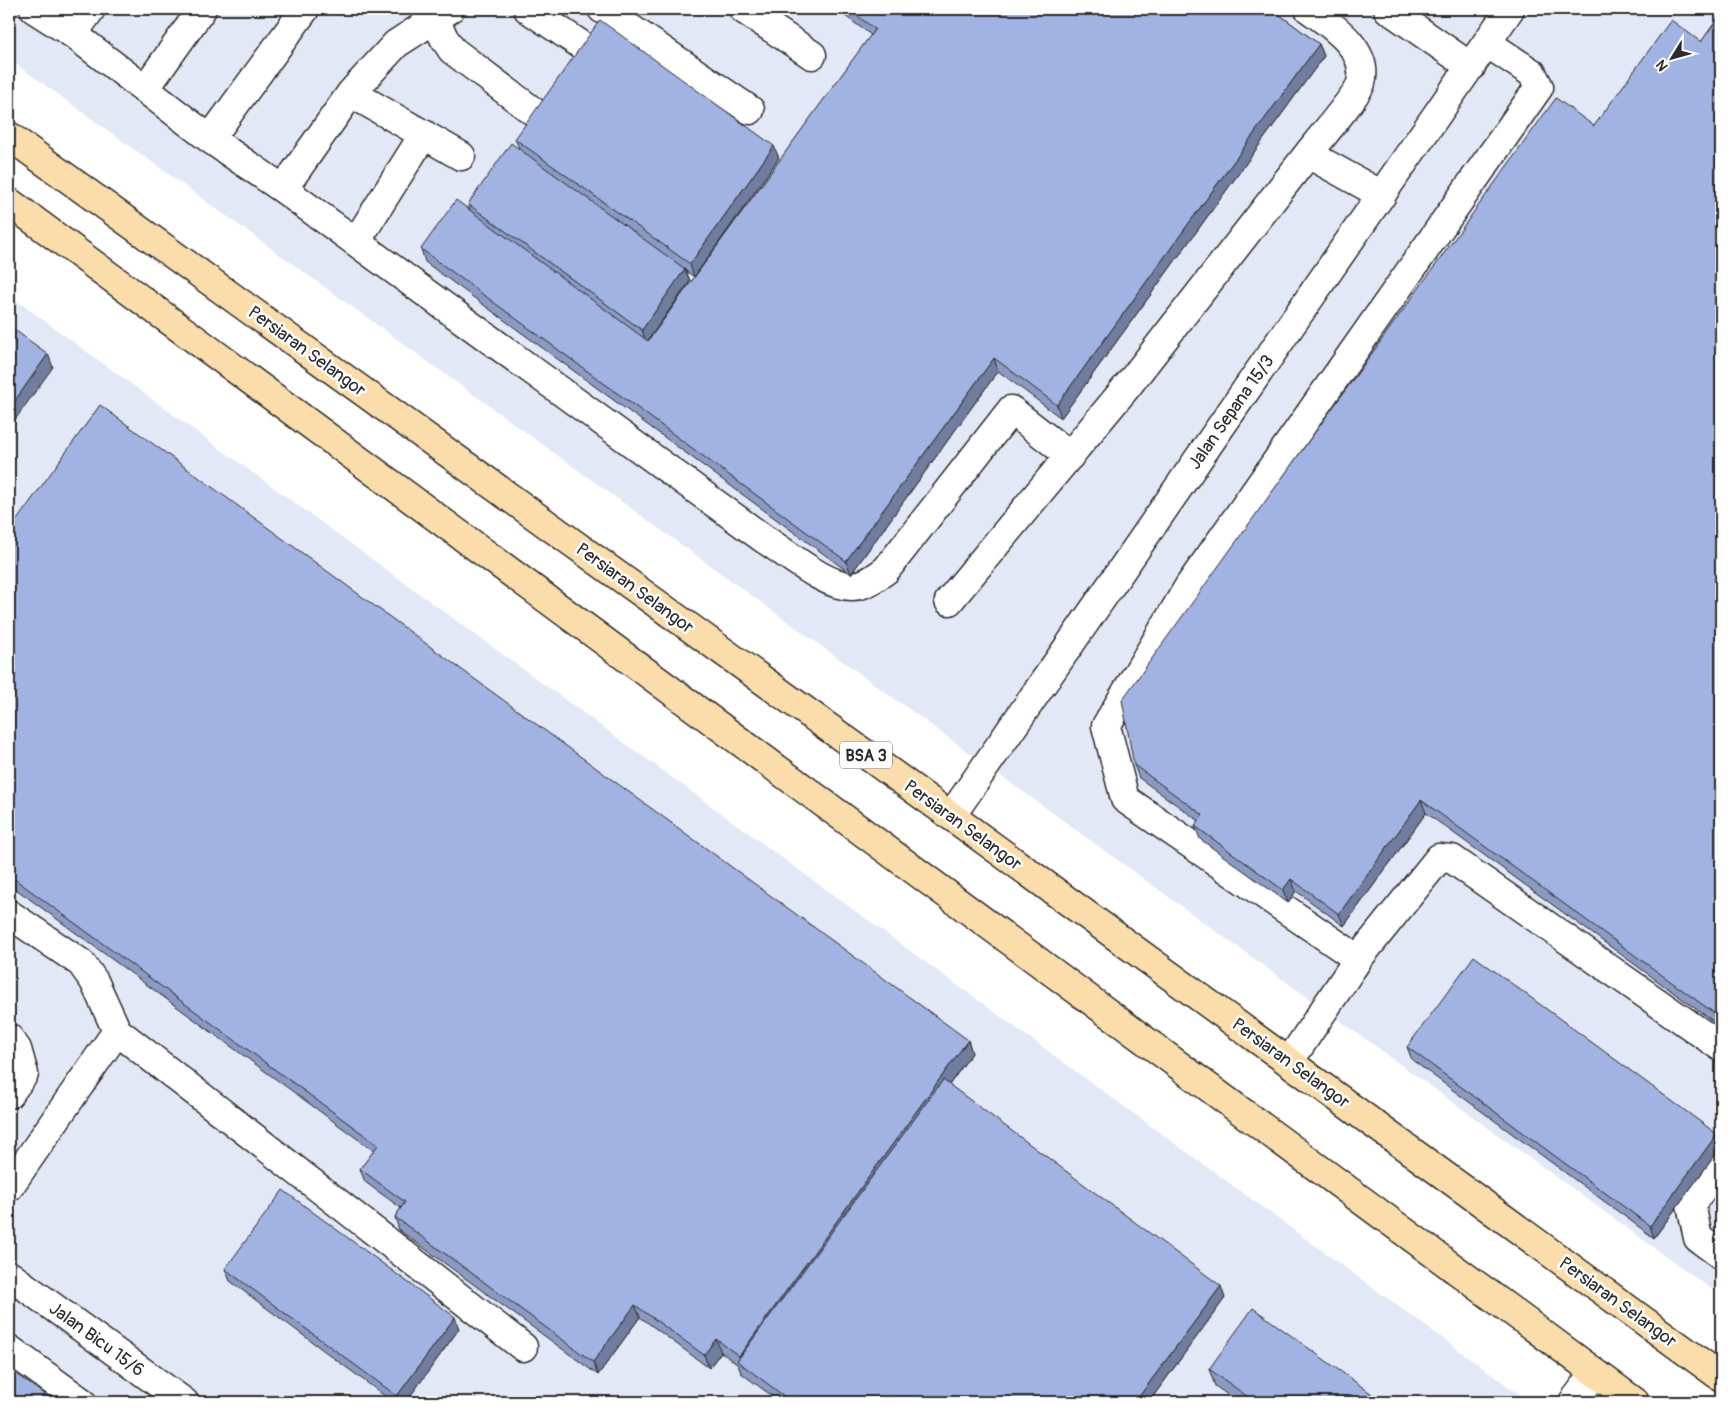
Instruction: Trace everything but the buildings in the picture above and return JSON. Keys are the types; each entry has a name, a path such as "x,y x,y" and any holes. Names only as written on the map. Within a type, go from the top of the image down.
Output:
{"main road":[{"name":"Persiaran Selangor","path":"9,136 951,816 1721,1377"},
{"path":"9,202 1635,1402"}],"street":[{"path":"34,9 73,34 210,139 283,189 764,538 832,582 852,586 872,581 886,570 1011,410 1070,456"},
{"path":"73,34 91,9"},
{"path":"144,89 202,9"},
{"path":"210,139 305,9"},
{"path":"528,9 633,80"},
{"path":"602,9 750,110"},
{"path":"743,9 812,54"},
{"path":"949,601 1130,384 1361,84 1362,67 1355,50 1330,24 1309,9"},
{"path":"1388,9 1471,67"},
{"name":"Jalan Sepana 15/3","path":"951,816 1510,9"},
{"path":"283,189 351,93 396,44 438,12 452,50 586,151"},
{"path":"1358,959 1126,799 1106,726 1189,586 1539,87 1532,73 1487,43"},
{"path":"351,93 461,156"},
{"path":"356,242 424,134"},
{"path":"1308,154 1382,195"},
{"path":"1289,1062 1358,959 1439,858 1452,859 1721,1047"},
{"path":"9,914 81,963 94,981 117,1032 523,1347"},
{"path":"9,1187 16,1159 117,1032"},
{"path":"9,1038 17,1049 24,1074 9,1094"},
{"path":"1721,1164 1691,1204 1698,1238 1721,1255"},
{"name":"Jalan Bicu 15/6","path":"9,1275 184,1402"},
{"path":"9,1349 82,1402"},
{"path":"1573,1402 1594,1373"}],"shaded area":[{"path":"9,9 1721,9 1721,1296 9,59"},
{"path":"9,295 1530,1402 9,1402"}]}
